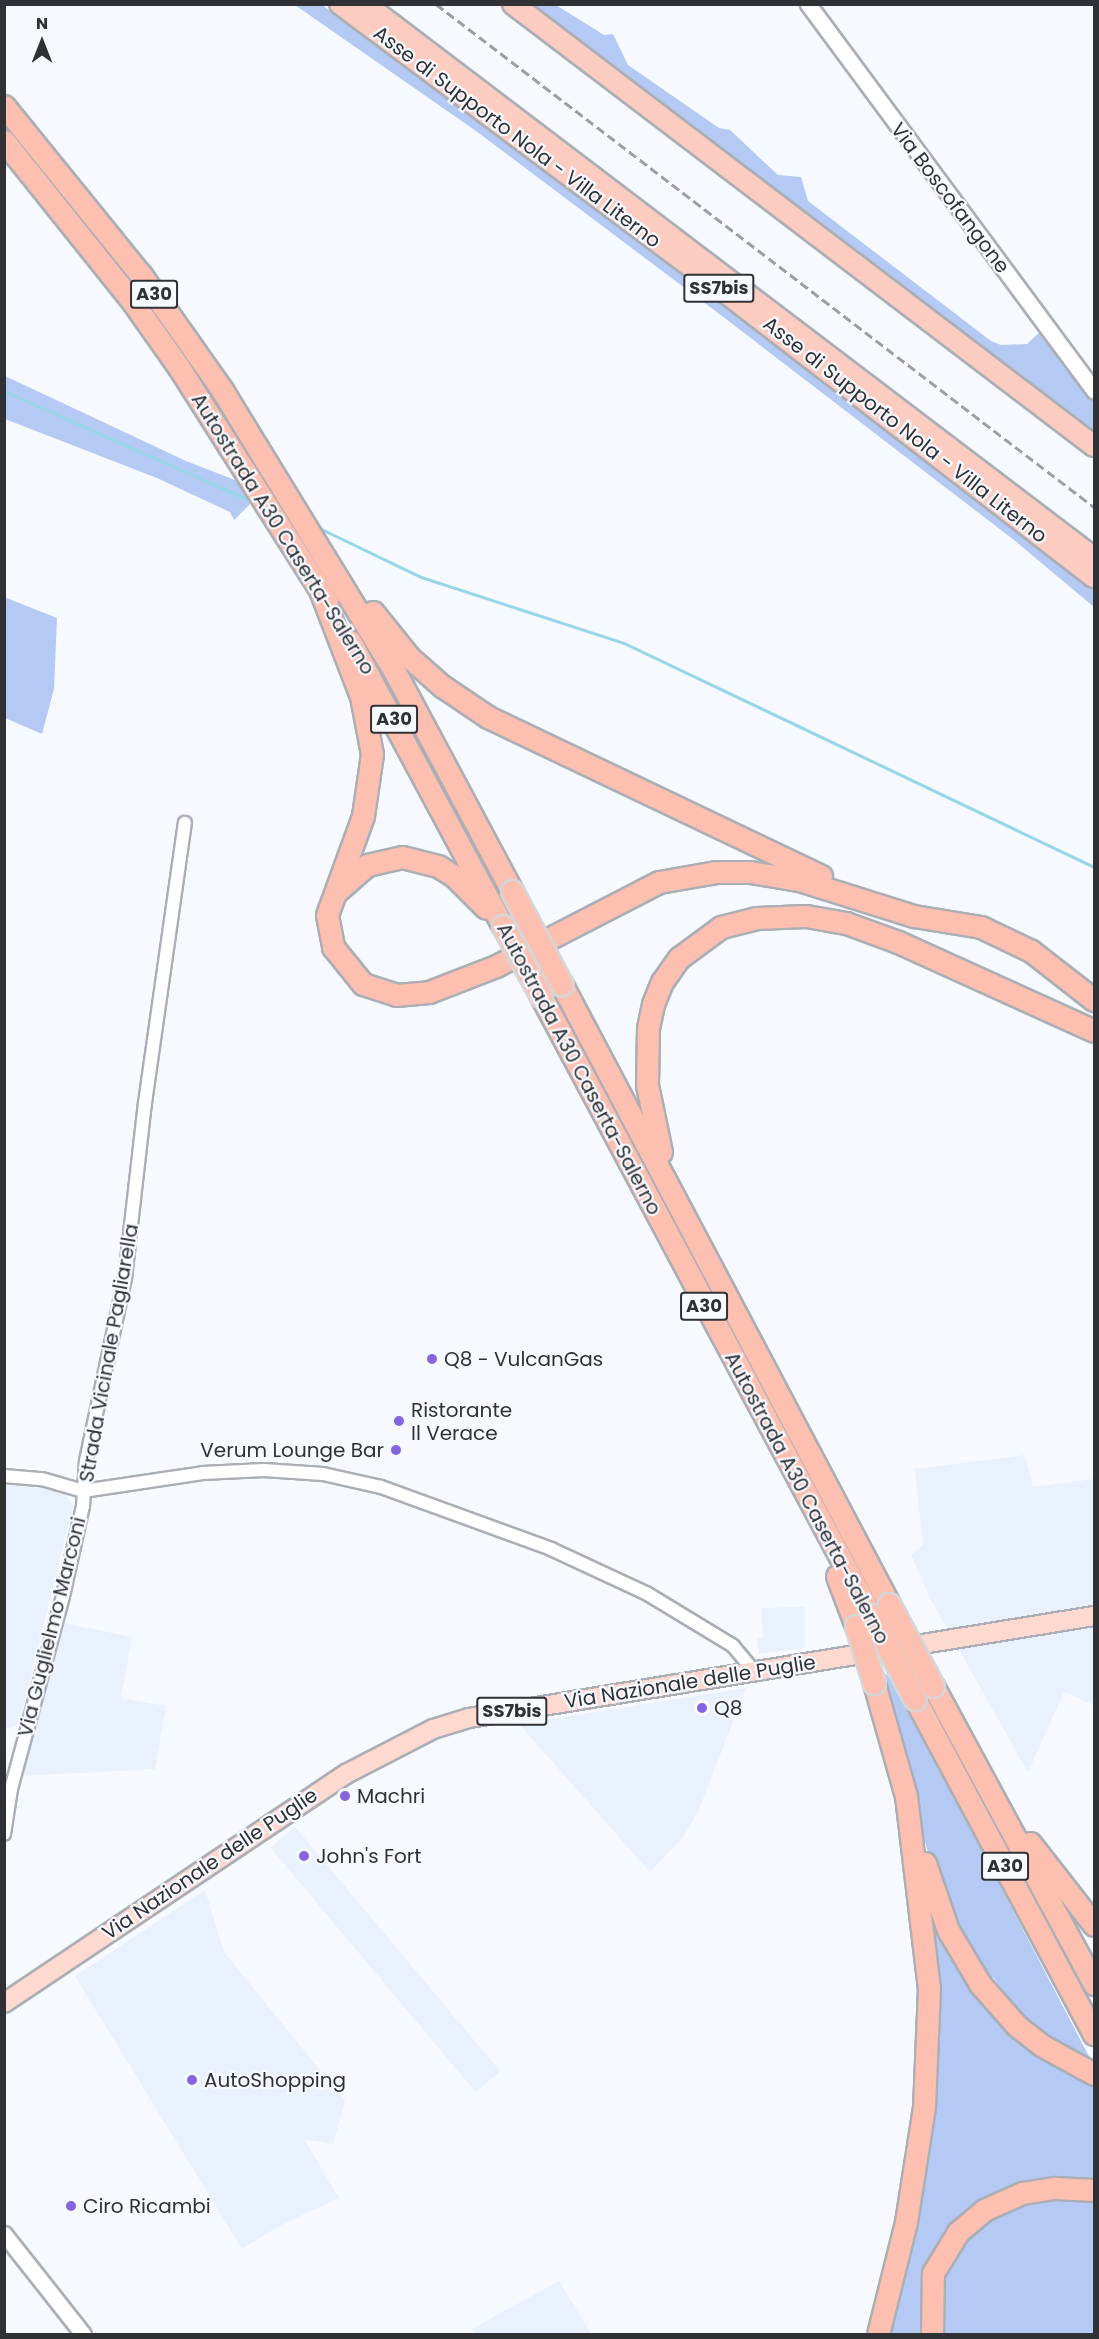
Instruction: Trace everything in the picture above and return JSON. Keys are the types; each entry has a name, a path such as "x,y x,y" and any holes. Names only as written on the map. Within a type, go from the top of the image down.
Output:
{"highway":[{"name":"Asse di Supporto Nola - Villa Literno","path":"340,4 721,289 1095,577"},
{"name":"Asse di Supporto Nola - Villa Literno","path":"365,4 1002,485 1095,558"},
{"path":"513,4 1095,446"},
{"name":"Autostrada A30 Caserta-Salerno","path":"4,106 141,275 294,494 339,567 673,1193 872,1615 1095,2034"},
{"name":"Autostrada A30 Caserta-Salerno","path":"4,141 130,298 234,450 374,681 814,1513 872,1615 933,1686 1095,1984"},
{"path":"1002,485 1095,545"},
{"path":"339,567 379,622 410,658 442,686 488,717 869,902"},
{"path":"320,590 361,696 372,754 363,816 332,897 328,930 333,946 352,976 380,992 412,995 496,966 659,882 709,873 750,872 775,874 914,916 981,927 1004,936 1031,951 1095,1000"},
{"path":"332,897 367,865 392,858 422,859 454,876 503,926"},
{"path":"823,889 863,913 898,942"},
{"path":"673,1193 651,1116 647,1053 653,1004 662,982 679,958 721,927 756,918 806,916 846,923 898,942 1095,1031"},
{"path":"872,1615 874,1683 948,1930 980,1984 1017,2026 1041,2045 1095,2074"},
{"path":"878,2334 906,2222 924,2107 929,1988 906,1796"},
{"path":"993,1796 1095,1924"},
{"path":"932,2334 933,2274 958,2232 984,2210 1022,2193 1056,2188 1095,2190"}],"main road":[{"name":"Via Nazionale delle Puglie","path":"4,2003 346,1774 433,1729 469,1718 1095,1616"}],"street":[{"name":"Via Boscofangone","path":"808,4 1095,391"},
{"name":"Strada Vicinale Pagliarella","path":"185,823 144,1103 125,1278 83,1491 204,1473 264,1470 323,1474 381,1487 551,1549 646,1593 733,1646 755,1672"},
{"path":"4,1476 42,1479 83,1491"},
{"name":"Via Guglielmo Marconi","path":"4,1834 11,1789 63,1596 83,1491"},
{"path":"4,2234 83,2334"}],"shaded area":[{"path":"295,5 322,5 861,405 1094,590 1094,607 1014,540 726,319 476,131"},
{"path":"525,5 556,5 604,35 613,34 628,65 719,128 730,130 778,175 801,177 808,201 991,341 1001,345 1027,344 1041,331 1094,402 1094,438"},
{"path":"5,376 186,461 235,480 251,503 234,520 230,512 157,478 5,419"},
{"path":"4,597 57,618 54,689 42,734 5,718"},
{"path":"1025,1455 1033,1487 1094,1479 1094,1705 1064,1692 1028,1772 930,1598 911,1555 923,1545 915,1469"},
{"path":"4,1484 63,1491 73,1506 19,1725 5,1729"},
{"path":"804,1607 804,1648 759,1654 757,1638 763,1638 761,1608"},
{"path":"63,1623 132,1637 121,1698 166,1706 155,1769 17,1776"},
{"path":"887,1674 1094,2066 1026,2024 993,1977 986,1983 939,1891 878,1677"},
{"path":"746,1688 698,1812 683,1837 650,1872 519,1724"},
{"path":"295,1827 500,2071 476,2092 270,1848"},
{"path":"205,1890 224,1952 345,2101 333,2144 304,2139 339,2198 279,2226 242,2249 75,1976"},
{"path":"926,1902 959,1962 1094,2081 1094,2186 999,2193 925,2292 923,2334 879,2334 908,2219"},
{"path":"1029,2194 1094,2196 1094,2334 935,2334 936,2281 981,2218 987,2225"},
{"path":"559,2281 591,2334 475,2334 472,2329"}],"waterway":[{"path":"4,391 255,503"},
{"path":"317,527 421,577 624,643 1094,867"}],"railway":[{"path":"436,4 1094,507"}],"place":[{"name":"Q8 - VulcanGas","path":"432,1359"},
{"name":"Ristorante Il Verace","path":"399,1421"},
{"name":"Verum Lounge Bar","path":"396,1450"},
{"name":"Q8","path":"702,1708"},
{"name":"Machri","path":"345,1796"},
{"name":"John's Fort","path":"304,1856"},
{"name":"AutoShopping","path":"192,2080"},
{"name":"Ciro Ricambi","path":"71,2206"}]}
